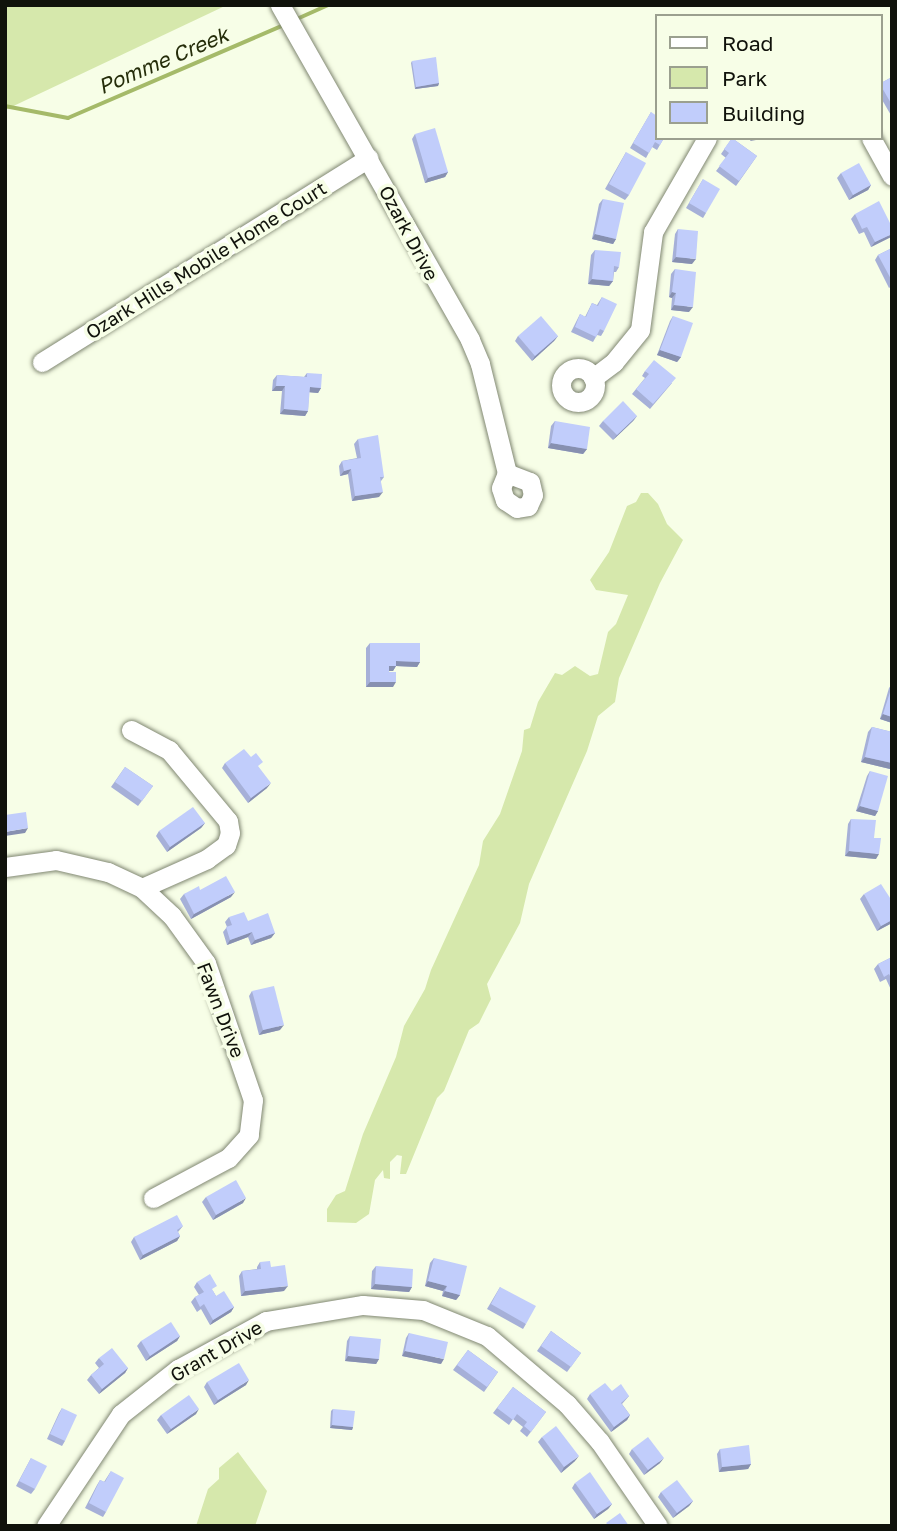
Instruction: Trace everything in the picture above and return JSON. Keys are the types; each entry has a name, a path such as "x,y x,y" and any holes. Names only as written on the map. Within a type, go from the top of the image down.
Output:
{"street":[{"name":"Ozark Drive","path":"280,5 305,44 470,340 480,364 507,473"},
{"path":"593,378 614,362 640,330 653,232 706,140"},
{"path":"872,140 892,176"},
{"name":"Ozark Hills Mobile Home Court","path":"42,362 369,158"},
{"path":"131,730 169,750 228,821 230,833 226,845 207,859 142,888"},
{"name":"Fawn Drive","path":"5,867 57,860 108,872 142,888 172,916 206,963 253,1100 249,1135 229,1158 153,1198"},
{"name":"Grant Drive","path":"46,1526 121,1415 178,1369 266,1321 363,1305 423,1310 487,1336 567,1404 600,1442 658,1526"}],"green space":[{"path":"5,5 227,5 5,110"},
{"path":"641,493 648,493 658,504 667,524 683,540 660,583 619,678 615,702 598,716 587,751 529,884 520,923 487,984 491,999 479,1023 469,1030 406,1174 400,1174 402,1156 397,1155 390,1162 390,1179 384,1178 383,1170 375,1180 369,1214 356,1223 327,1222 327,1209 336,1195 345,1191 363,1134 396,1057 404,1026 425,989 479,865 483,841 500,814 522,751 524,730 530,728 538,702 555,673 562,675 575,666 590,676 598,674 608,632 616,624 628,595 596,590 590,580 609,552 627,506 636,502"},
{"path":"238,1452 267,1491 255,1526 196,1526 208,1489 219,1479 219,1468"}],"building":[{"path":"436,57 439,83 416,87 412,61"},
{"path":"892,77 892,105 883,89 883,82"},
{"path":"651,112 656,115 656,140 663,140 660,145 655,142 649,153 633,143"},
{"path":"435,128 448,172 428,178 415,134"},
{"path":"731,140 735,140 757,156 739,181 719,166 729,153 724,149"},
{"path":"626,152 646,163 629,195 609,184"},
{"path":"859,163 871,185 853,195 841,173"},
{"path":"703,179 720,189 706,213 689,203"},
{"path":"603,199 624,203 616,239 595,234"},
{"path":"879,201 892,227 892,234 875,242 867,227 862,229 855,214"},
{"path":"678,229 698,231 696,259 676,257"},
{"path":"892,248 892,281 878,255"},
{"path":"595,250 621,252 619,267 614,266 613,281 592,279"},
{"path":"675,269 696,272 693,307 674,305 676,293 672,292"},
{"path":"602,297 617,304 604,331 600,329 596,337 575,327 580,314 586,317 592,303 598,306"},
{"path":"541,316 558,336 535,356 518,336"},
{"path":"673,316 693,323 681,357 660,350"},
{"path":"654,360 676,378 653,404 636,389 649,374 645,371"},
{"path":"307,373 322,374 321,388 310,387 308,411 284,409 285,386 276,386 277,375 307,377"},
{"path":"623,401 637,416 617,435 603,421"},
{"path":"555,421 590,427 587,449 551,443"},
{"path":"378,435 384,477 380,477 383,492 355,496 351,469 344,471 342,461 361,458 358,439"},
{"path":"370,643 420,643 420,662 396,661 396,666 389,666 389,672 396,672 396,682 370,682"},
{"path":"892,686 892,717 883,714"},
{"path":"872,727 892,732 892,763 865,757"},
{"path":"244,749 251,757 256,753 263,762 258,766 271,783 251,798 225,763"},
{"path":"125,767 153,786 142,801 115,782"},
{"path":"870,771 888,776 878,811 860,806"},
{"path":"193,807 205,823 170,847 159,831"},
{"path":"26,812 28,828 5,832 5,815"},
{"path":"851,819 876,820 874,838 881,838 879,854 849,851"},
{"path":"226,876 235,892 194,914 184,894 199,886 200,890"},
{"path":"881,884 892,901 892,920 881,926 864,894"},
{"path":"244,912 248,921 268,913 275,933 255,940 252,932 230,940 226,927 232,925 229,917"},
{"path":"892,957 892,980 889,974 884,977 878,964"},
{"path":"274,986 284,1025 263,1030 252,991"},
{"path":"236,1180 246,1198 216,1215 206,1197"},
{"path":"177,1215 183,1226 177,1230 180,1236 143,1255 134,1237"},
{"path":"434,1258 467,1266 460,1295 445,1291 447,1286 428,1281"},
{"path":"270,1261 271,1267 285,1265 288,1286 245,1291 242,1271 261,1269 260,1262"},
{"path":"376,1266 413,1269 412,1287 375,1284"},
{"path":"210,1274 217,1286 212,1289 216,1296 224,1291 234,1307 213,1320 204,1304 200,1307 195,1297 204,1292 197,1282"},
{"path":"500,1287 536,1306 526,1324 491,1304"},
{"path":"171,1322 180,1336 150,1356 141,1341"},
{"path":"551,1331 581,1353 571,1367 541,1346"},
{"path":"409,1333 448,1342 444,1359 405,1351"},
{"path":"350,1336 381,1339 379,1359 348,1356"},
{"path":"112,1348 128,1368 102,1389 91,1375 104,1364 99,1358"},
{"path":"468,1350 498,1372 487,1387 457,1365"},
{"path":"239,1363 249,1380 218,1400 207,1382"},
{"path":"605,1383 612,1391 621,1384 629,1396 621,1403 630,1415 614,1427 590,1394"},
{"path":"513,1387 546,1412 531,1432 524,1426 527,1422 517,1414 513,1420 497,1408"},
{"path":"189,1395 199,1409 171,1429 161,1415"},
{"path":"62,1408 77,1415 65,1441 50,1434"},
{"path":"333,1409 355,1411 353,1427 332,1425"},
{"path":"556,1426 579,1456 564,1467 542,1437"},
{"path":"648,1437 664,1458 648,1470 632,1449"},
{"path":"749,1445 751,1464 722,1467 720,1449"},
{"path":"31,1458 47,1466 35,1489 19,1481"},
{"path":"111,1471 124,1478 106,1512 89,1503 100,1480 105,1482"},
{"path":"590,1472 612,1504 597,1514 575,1483"},
{"path":"677,1480 693,1501 677,1513 661,1492"},
{"path":"620,1513 629,1526 609,1526 606,1523"}],"waterway":[{"name":"Pomme Creek","path":"297,19 329,5"},
{"name":"Pomme Creek","path":"5,106 68,118 284,25"}]}
